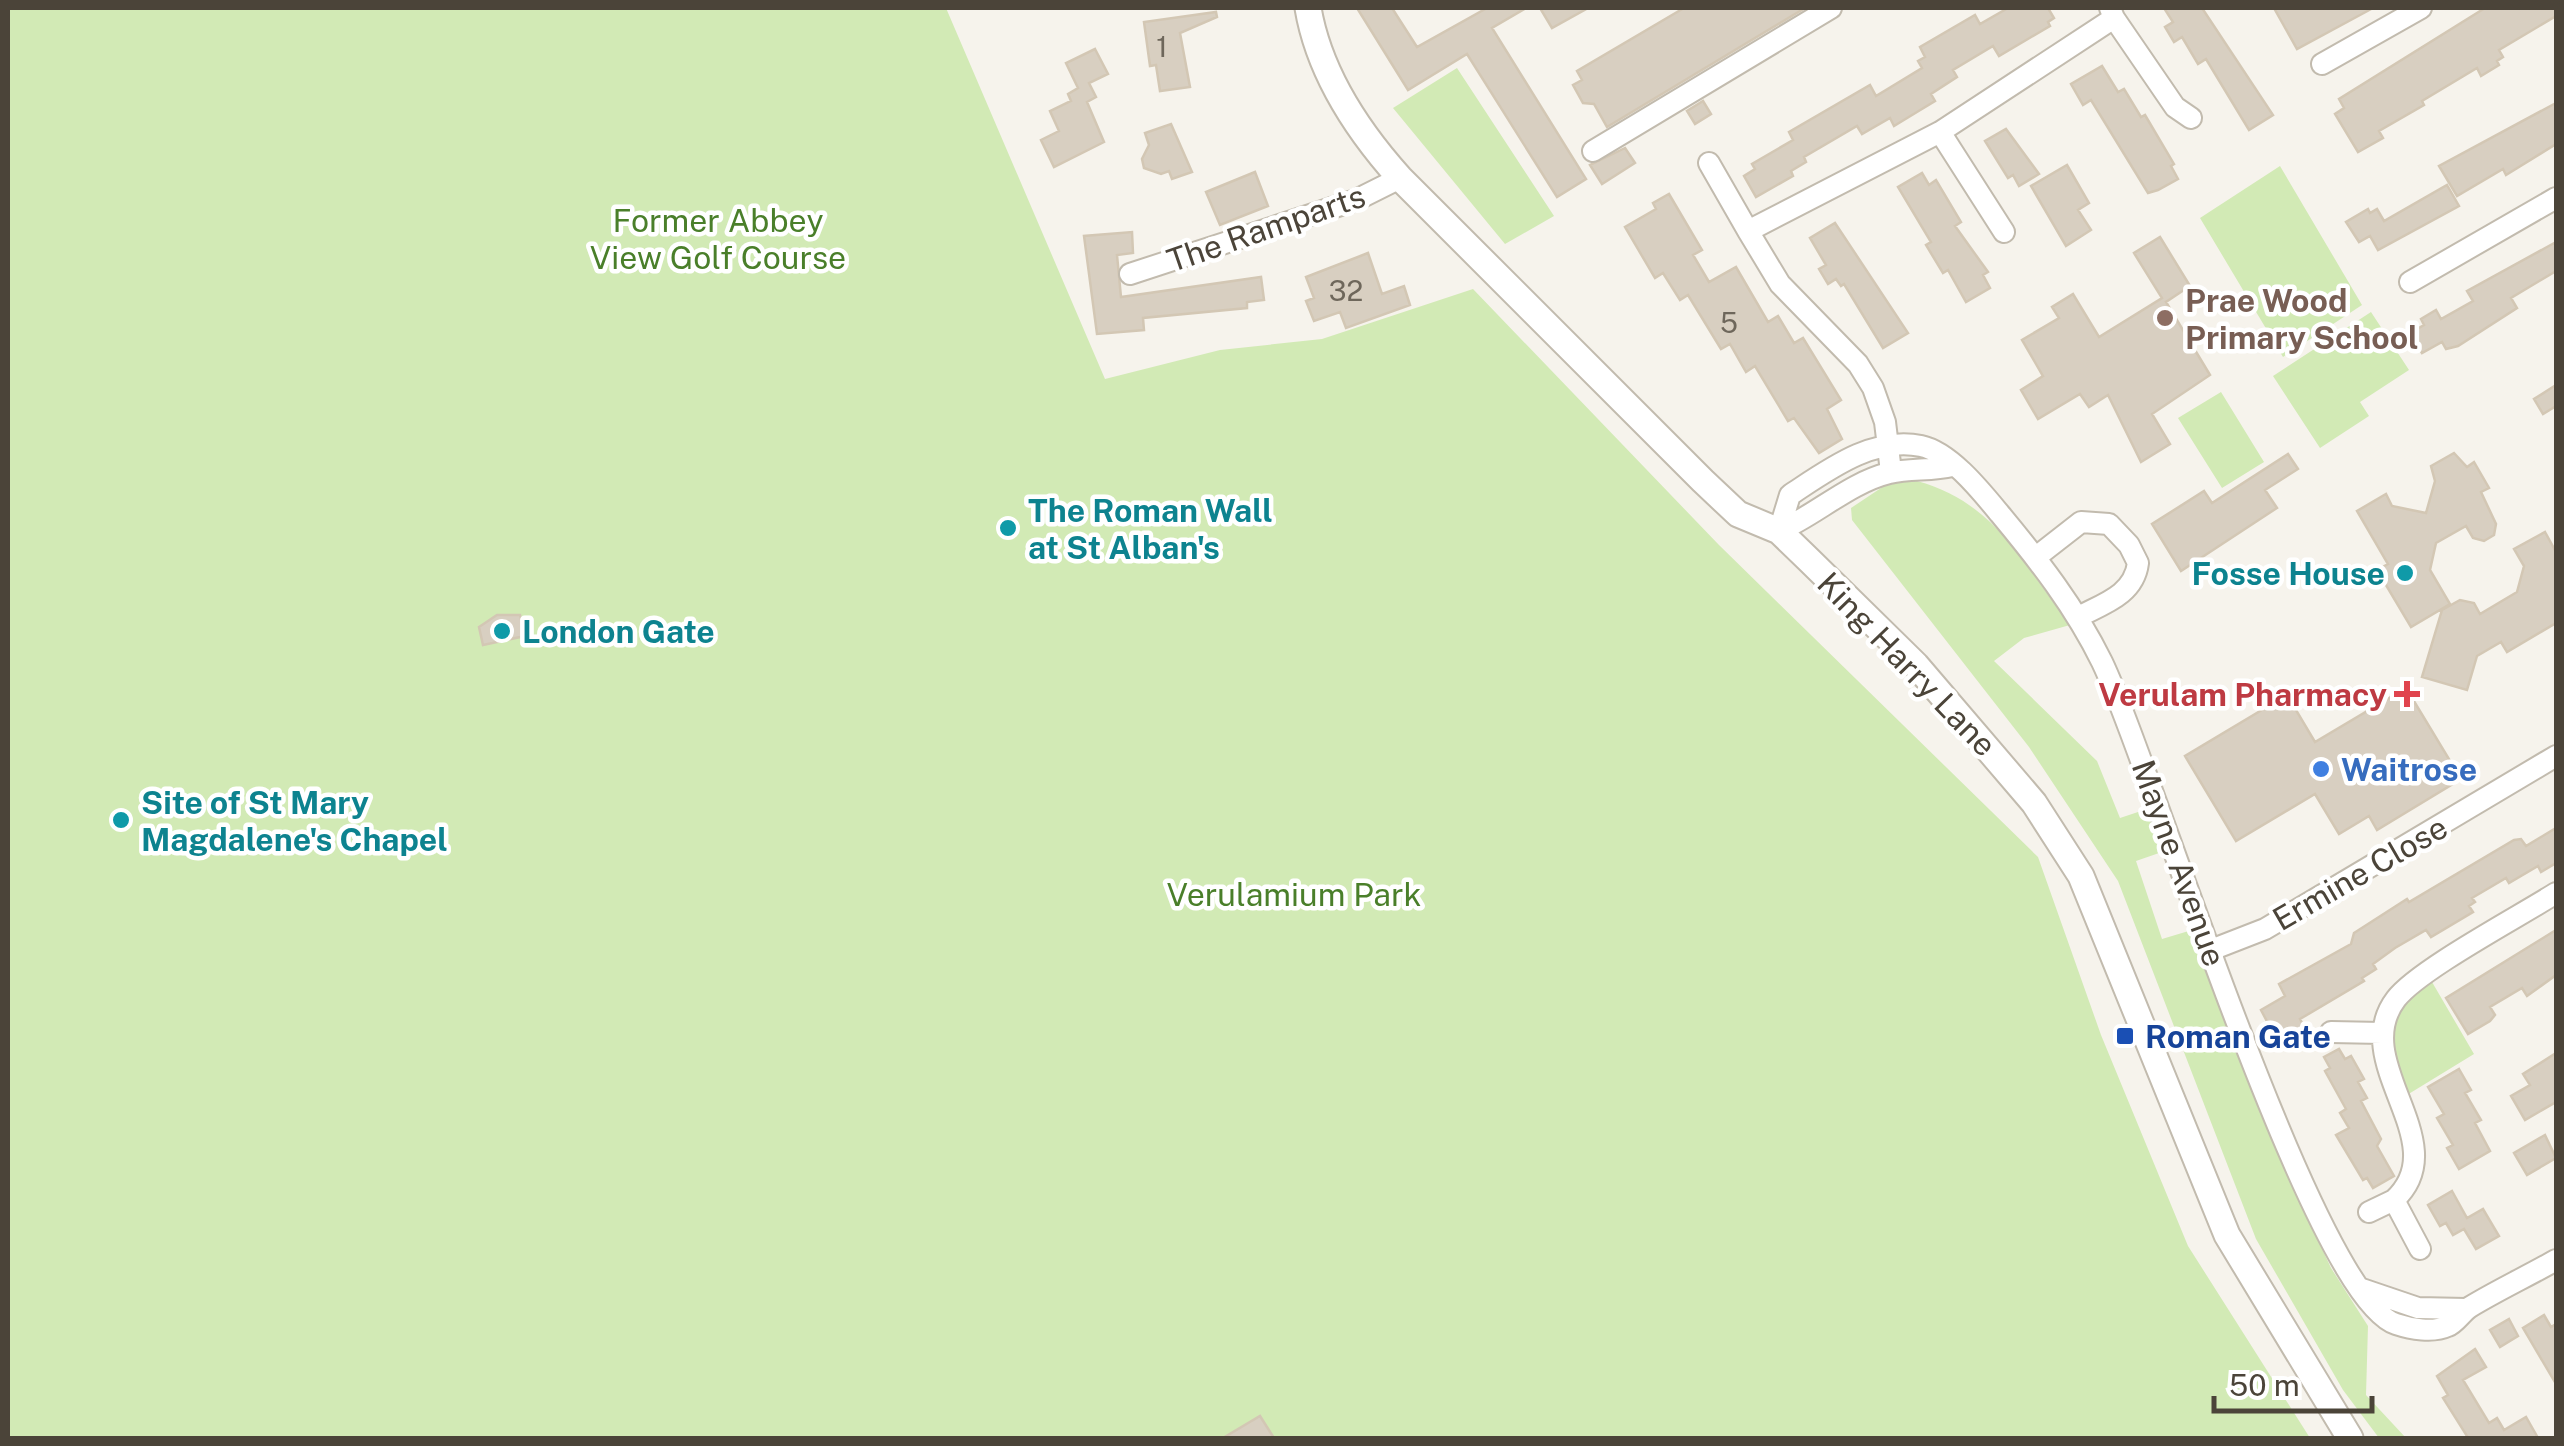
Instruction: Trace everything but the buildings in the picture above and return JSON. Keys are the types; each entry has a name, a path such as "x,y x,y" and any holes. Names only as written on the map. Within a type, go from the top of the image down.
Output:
{"street":[{"name":"King Harry Lane","path":"1307,8 1332,82 1374,150 1738,514 1778,532 1916,665 2034,802 2072,862 2120,966 2227,1234 2350,1438"},
{"path":"1593,152 1831,8"},
{"path":"2322,64 2421,8"},
{"path":"1748,231 1940,132 2112,13 2174,107 2191,118"},
{"path":"1940,132 2004,232"},
{"path":"1709,162 1780,284 1858,364 1881,404 1891,472"},
{"name":"The Ramparts","path":"1130,274 1356,200 1400,178"},
{"path":"2410,282 2556,198"},
{"name":"Mayne Avenue","path":"1778,532 1790,495 1854,456 1888,446 1906,444 1936,450 1980,490 2036,558 2078,618 2128,725 2303,1187 2362,1289 2418,1308 2466,1309 2556,1260"},
{"path":"1778,532 1812,516 1865,482 1891,472 1952,466"},
{"path":"2036,558 2081,522 2109,524 2129,545 2138,563 2132,584 2125,592 2078,618"},
{"name":"Ermine Close","path":"2211,950 2266,929 2556,756"},
{"path":"2369,1212 2394,1200 2411,1181 2416,1159 2382,1032 2393,1002 2405,988 2556,893"},
{"path":"2331,1032 2382,1032"},
{"path":"2394,1200 2420,1249"}],"green space":[{"name":"Verulamium Park","path":"8,8 946,8 1105,379 1220,350 1322,339 1473,289 1719,545 2038,857 2101,1035 2188,1246 2310,1438 8,1438"},
{"path":"1457,68 1554,216 1505,244 1393,108"},
{"path":"2280,166 2362,305 2283,357 2200,218"},
{"path":"2371,312 2409,370 2360,402 2369,416 2320,448 2273,376"},
{"path":"2221,392 2264,462 2222,488 2178,418"},
{"path":"1917,481 1944,491 1987,519 2022,558 2070,625 2024,638 1994,661 2097,761 2120,818 2147,809 2162,852 2136,861 2162,939 2192,930 2280,1158 2331,1268 2368,1326 2366,1395 2406,1438 2379,1438 2343,1390 2256,1239 2118,881 2029,747 1852,520 1851,508 1890,482"},
{"path":"2432,982 2474,1054 2407,1095 2394,1032 2404,1007"}],"place":[{"name":"Prae Wood Primary School","path":"2165,318"},
{"name":"The Roman Wall at St Alban's","path":"1008,528"},
{"name":"Fosse House","path":"2405,573"},
{"name":"London Gate","path":"502,631"},
{"name":"Verulam Pharmacy","path":"2407,694"},
{"name":"Waitrose","path":"2321,769"},
{"name":"Site of St Mary Magdalene's Chapel","path":"121,820"},
{"name":"Roman Gate","path":"2125,1036"}],"park label":[{"name":"Former Abbey View Golf Course","path":"718,238"}]}
